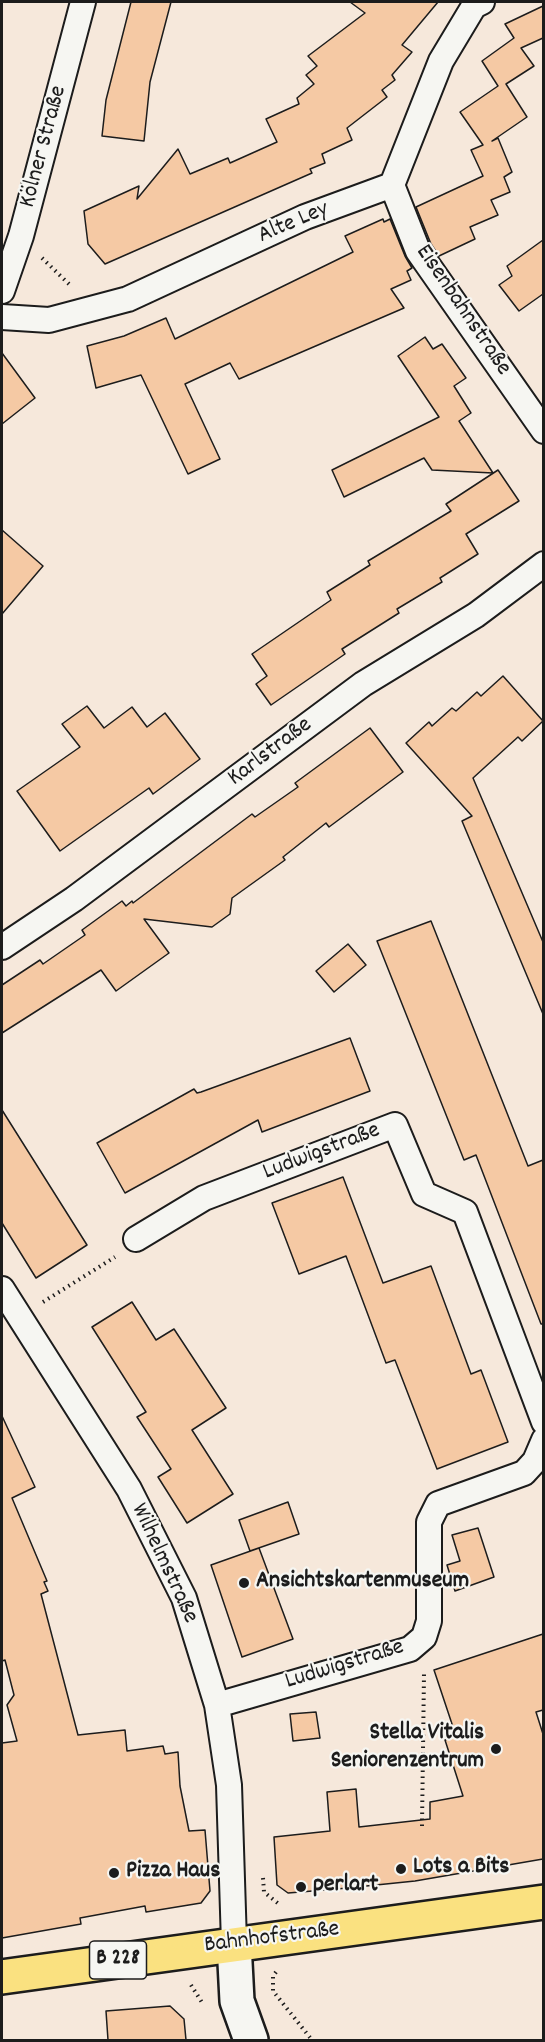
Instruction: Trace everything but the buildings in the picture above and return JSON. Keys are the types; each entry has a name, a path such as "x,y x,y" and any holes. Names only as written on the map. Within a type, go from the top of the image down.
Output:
{"main road":[{"name":"Bahnhofstraße","path":"2,1977 234,1943 394,1924 543,1902"},
{"path":"234,1943 237,2001 251,2040"}],"street":[{"name":"Kölner Straße","path":"2,291 21,236 83,2"},
{"path":"392,185 441,61 474,6 482,2"},
{"name":"Alte Ley","path":"2,317 49,320 128,299 305,217 392,185"},
{"name":"Eisenbahnstraße","path":"392,185 418,251 543,431"},
{"name":"Karlstraße","path":"2,946 74,899 363,684 476,615 543,564"},
{"name":"Ludwigstraße","path":"129,1246 204,1198 395,1125 424,1194 465,1212 543,1422"},
{"name":"Wilhelmstraße","path":"2,1289 18,1318 129,1489 184,1598 216,1705 229,1785 234,1943"},
{"name":"Ludwigstraße","path":"216,1705 410,1649 424,1636 429,1621 429,1522 438,1504 524,1473 535,1461 543,1440"}],"path":[{"path":"21,236 93,308"},
{"path":"18,1318 129,1246"},
{"path":"422,1826 424,1636"},
{"path":"178,1951 180,1977 194,1987 208,2013"}],"place":[{"name":"Ansichtskartenmuseum","path":"244,1583"},
{"name":"Stella Vitalis Seniorenzentrum","path":"496,1749"},
{"name":"Lots a Bits","path":"401,1869"},
{"name":"Pizza Haus","path":"114,1873"},
{"name":"perlart","path":"301,1887"}]}
